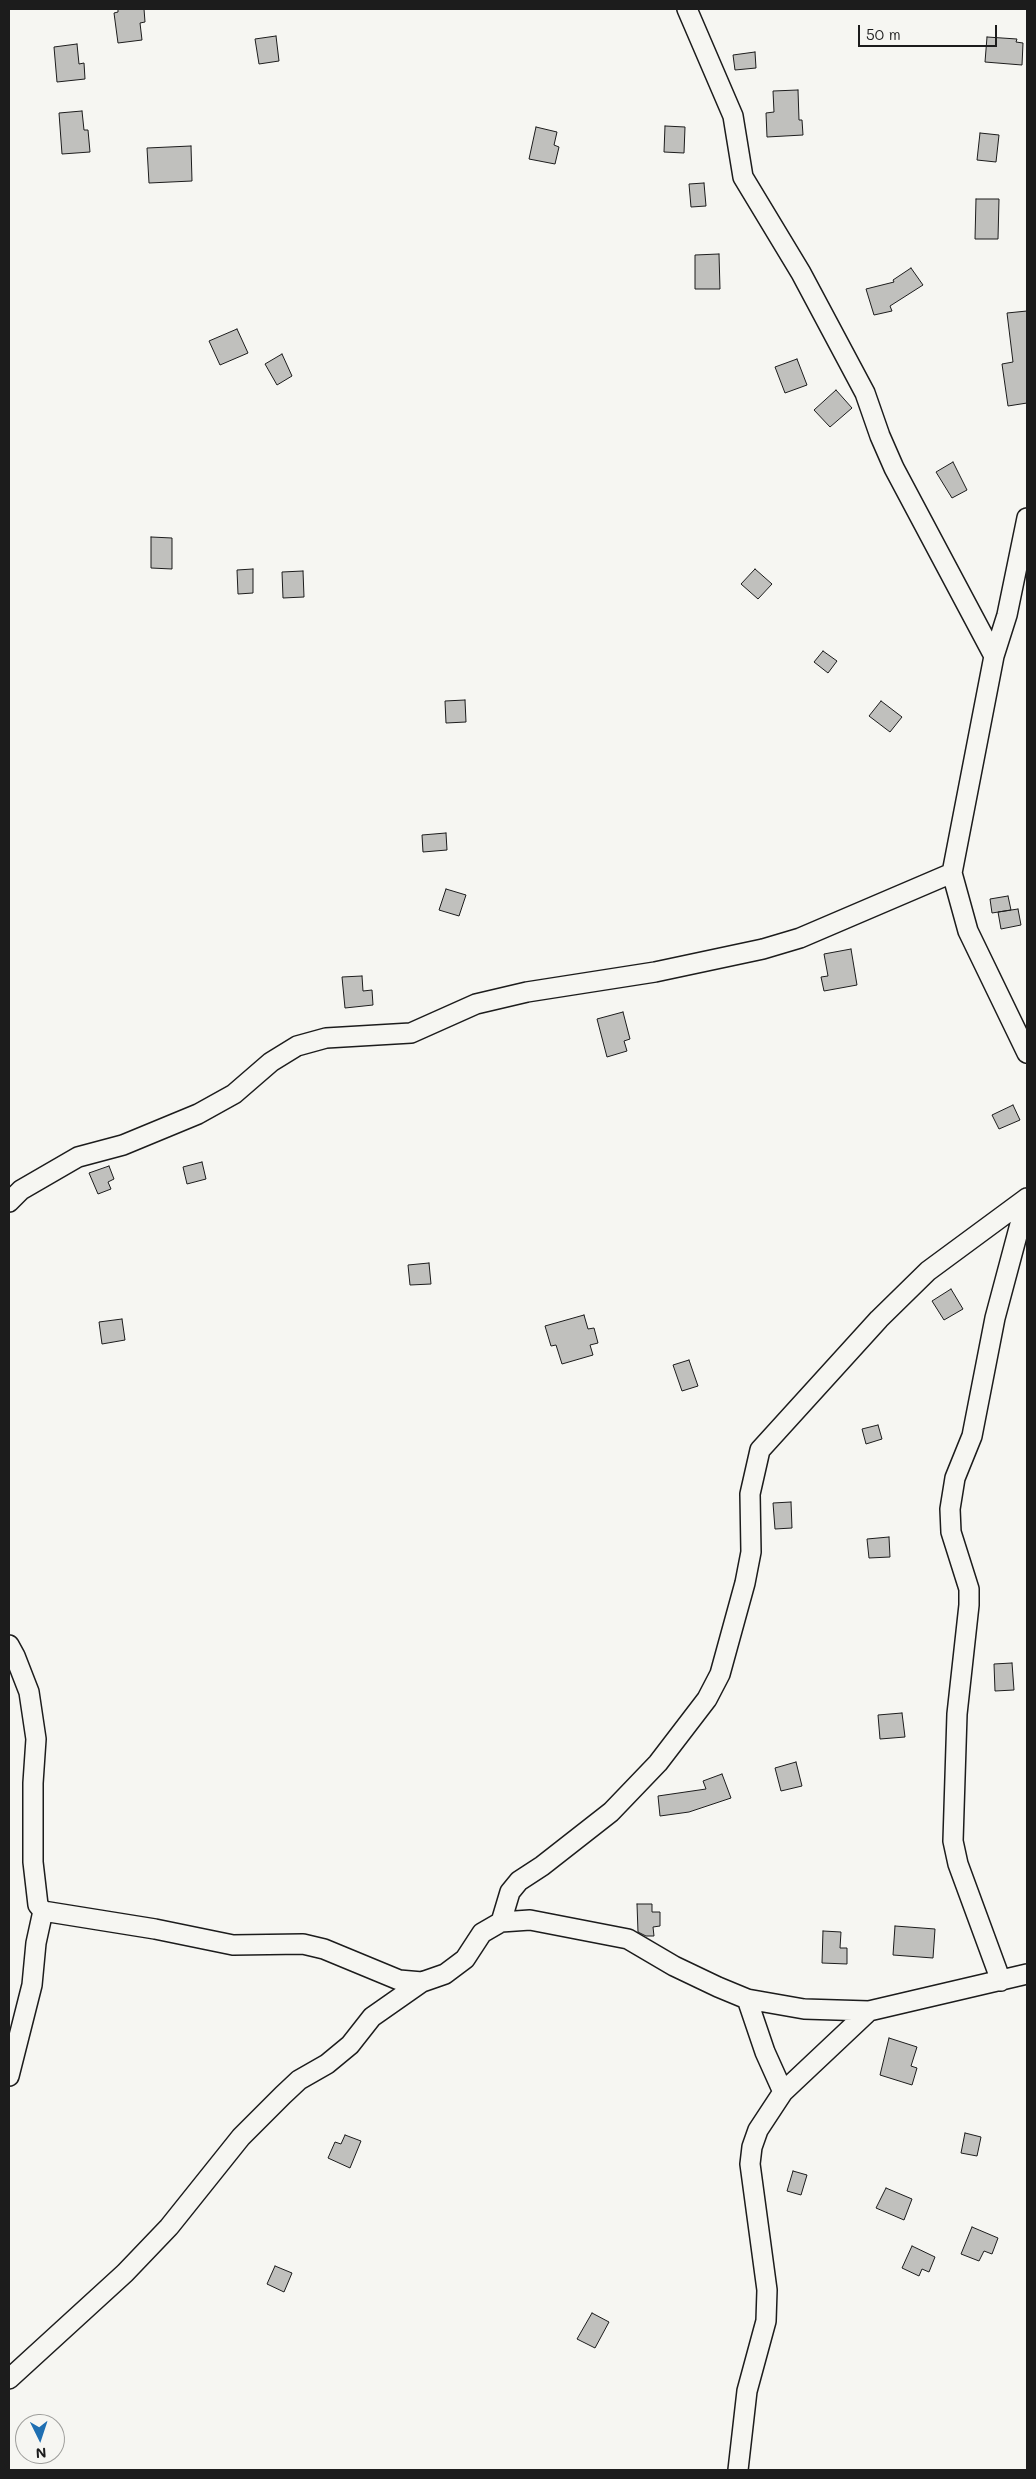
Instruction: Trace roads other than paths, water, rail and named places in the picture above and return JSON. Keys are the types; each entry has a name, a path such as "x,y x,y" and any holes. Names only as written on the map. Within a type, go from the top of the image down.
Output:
{"street":[{"path":"687,9 733,116 744,178 800,273 865,393 880,436 894,468 994,656"},
{"path":"1027,518 1007,615 994,656 952,873 968,931 1027,1052"},
{"path":"9,1202 21,1190 78,1157 123,1145 198,1114 234,1094 271,1062 297,1046 326,1038 411,1033 476,1004 527,992 655,972 763,949 800,938 952,873"},
{"path":"501,1922 510,1892 519,1881 542,1866 611,1812 658,1763 707,1699 720,1674 745,1584 751,1552 750,1494 760,1450 879,1319 928,1271 1027,1198"},
{"path":"1001,1981 958,1864 953,1841 957,1714 967,1628 969,1589 951,1532 950,1509 955,1478 972,1436 994,1318 1027,1198"},
{"path":"9,1645 29,1692 36,1739 33,1784 32,1862 38,1905 43,1911 155,1929 234,1945 303,1944 324,1949 399,1980 422,1982"},
{"path":"9,2076 32,1986 36,1943 43,1911"},
{"path":"9,2379 125,2273 169,2228 241,2137 299,2080 326,2064 350,2045 372,2018 422,1982 445,1974 466,1959 482,1933 501,1922 530,1920 628,1938 674,1966 747,1999 804,2009 869,2011 1027,1974"},
{"path":"747,1999 765,2052 783,2092"},
{"path":"738,2470 747,2391 766,2321 767,2290 754,2203 751,2156 758,2130 783,2092 869,2011"}]}
